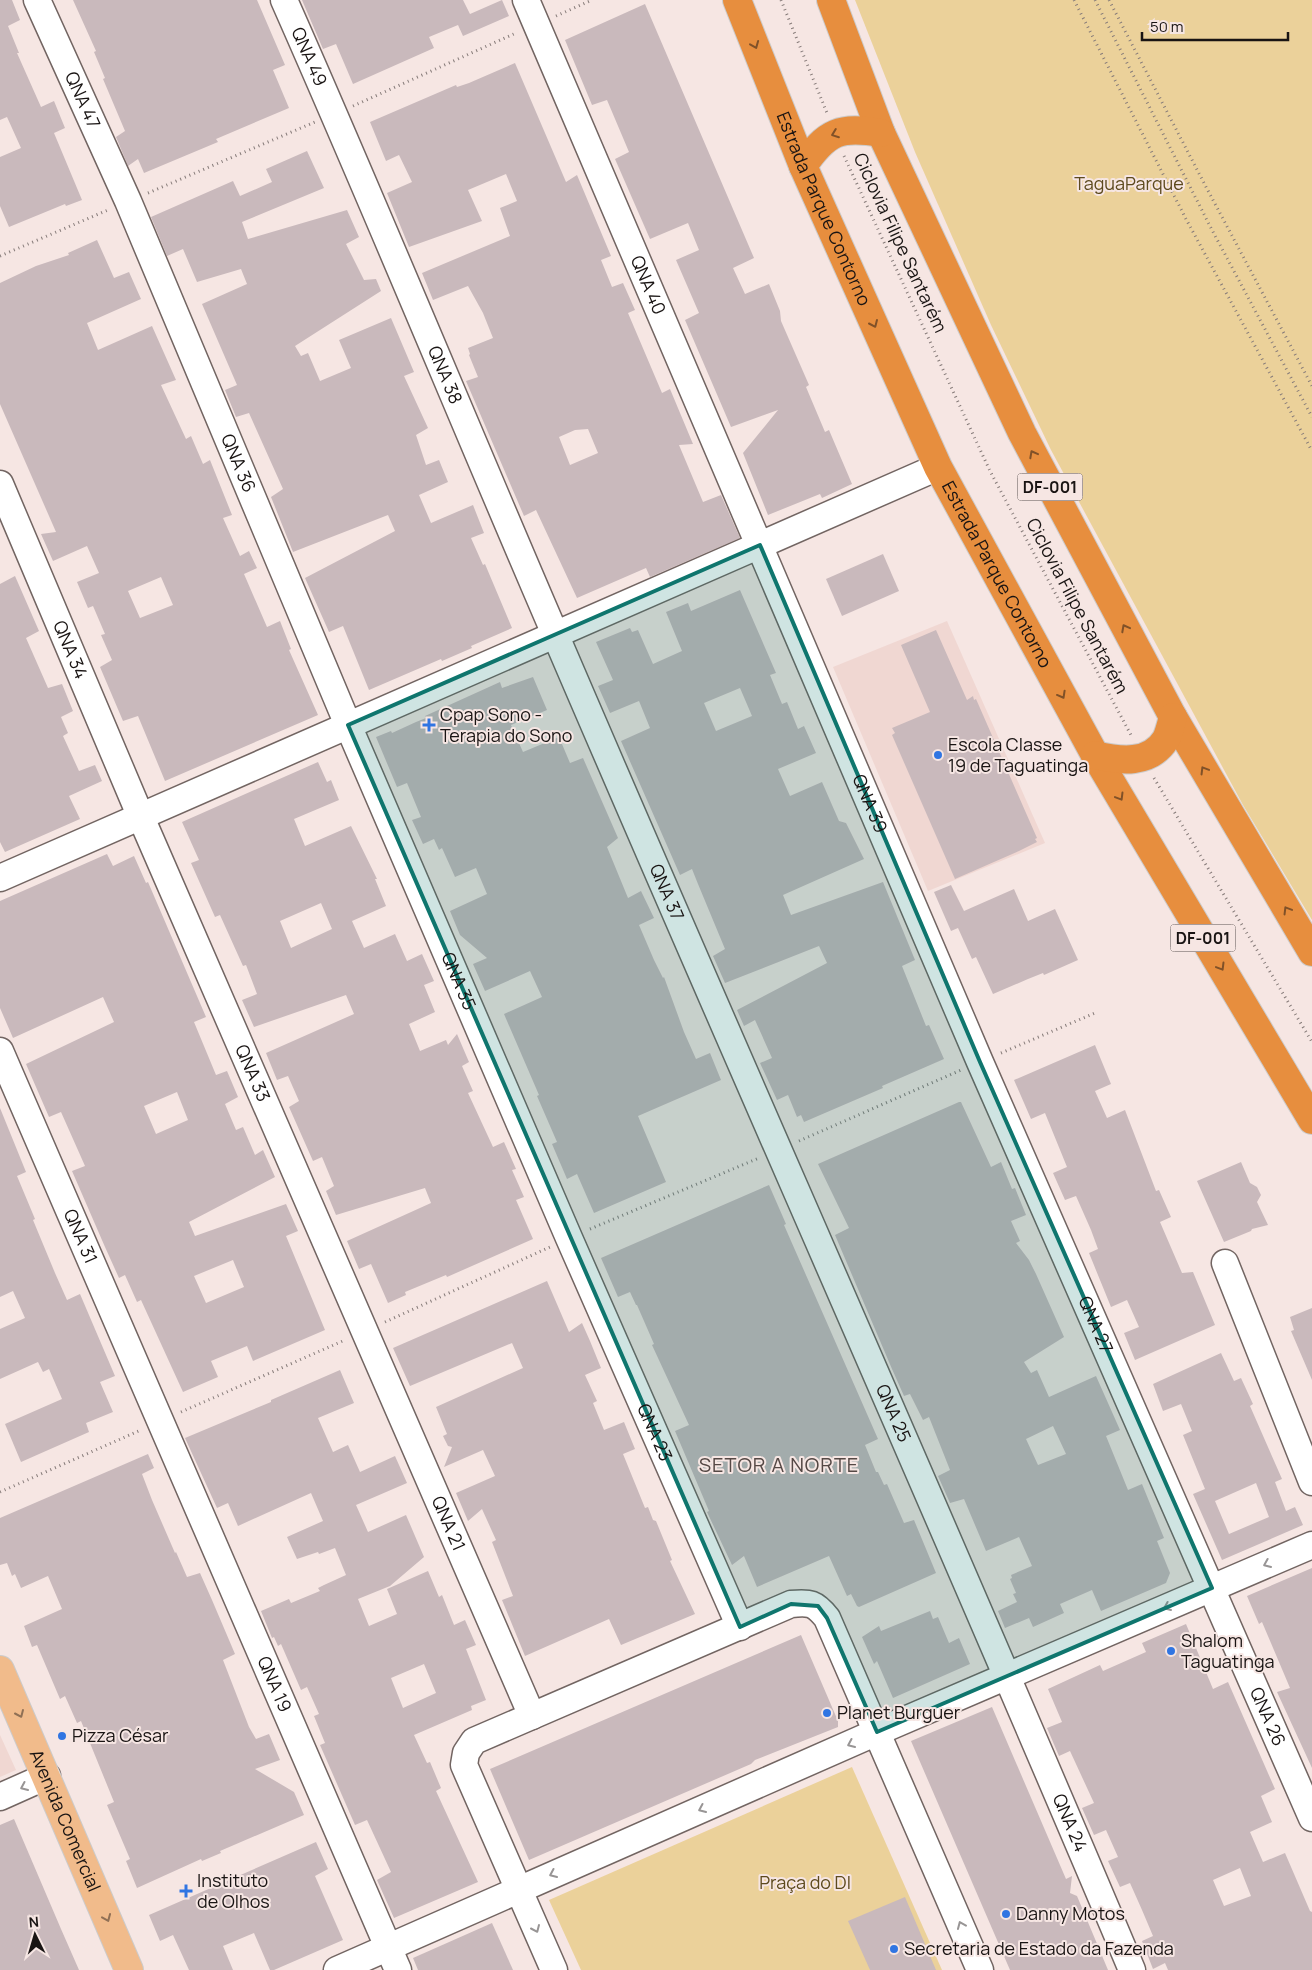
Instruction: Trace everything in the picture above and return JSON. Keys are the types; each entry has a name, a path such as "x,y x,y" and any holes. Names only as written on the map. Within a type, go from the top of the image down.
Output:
{"highway":[{"name":"Estrada Parque Contorno","path":"737,0 804,166 938,467 1095,756 1312,1120"},
{"name":"DF-001","path":"831,0 881,133 1022,433 1173,717 1312,952"},
{"path":"804,166 824,139 840,131 861,130 881,133"},
{"path":"1095,756 1119,761 1153,753 1166,739 1173,717"}],"main road":[{"name":"Avenida Comercial","path":"0,1670 130,1970"}],"street":[{"name":"QNA 47","path":"37,0 128,201"},
{"name":"QNA 49","path":"284,0 334,114"},
{"name":"QNA 40","path":"526,0 760,545"},
{"name":"QNA 38","path":"334,114 555,634"},
{"name":"QNA 36","path":"128,201 348,724"},
{"path":"0,878 140,815 938,467"},
{"name":"QNA 34","path":"0,484 140,815"},
{"name":"QNA 39","path":"760,545 980,1062"},
{"name":"QNA 37","path":"555,634 778,1150"},
{"name":"QNA 35","path":"348,724 569,1238"},
{"name":"QNA 33","path":"140,815 365,1331"},
{"name":"QNA 31","path":"0,1052 160,1422"},
{"name":"QNA 27","path":"980,1062 1212,1588"},
{"name":"QNA 25","path":"778,1150 1008,1676"},
{"name":"QNA 23","path":"569,1238 740,1627"},
{"path":"1225,1263 1312,1482"},
{"name":"QNA 21","path":"365,1331 532,1716"},
{"name":"QNA 19","path":"160,1422 393,1959"},
{"path":"337,1970 393,1959 518,1889 1312,1545"},
{"name":"QNA 26","path":"1212,1588 1312,1818"},
{"path":"554,1970 464,1765 466,1753 474,1742 532,1716 791,1604 807,1603 818,1606 827,1618 980,1970"},
{"name":"QNA 24","path":"1008,1676 1132,1970"},
{"path":"0,1797 47,1776"}],"path":[{"path":"0,256 334,114 592,0"},
{"name":"Ciclovia Filipe Santarém","path":"781,0 835,134 990,471 1142,757 1312,1042"},
{"path":"1074,0 1186,218 1312,451"},
{"path":"1094,0 1212,230 1312,417"},
{"path":"1109,0 1312,386"},
{"path":"0,1492 365,1331 569,1238 1095,1013"}],"highlighted area":[{"path":"760,545 980,1062 1212,1588 877,1732 827,1618 818,1606 791,1604 740,1627 348,725"}],"shaded area":[{"name":"Escola Classe 19 de Taguatinga","path":"947,621 1045,843 928,891 833,667"},
{"path":"0,1735 16,1770 0,1777"}],"green space":[{"name":"TaguaParque","path":"855,0 1312,0 1312,920 1243,805 1051,450 991,325 915,152"},
{"name":"Praça do DI","path":"852,1767 942,1970 581,1970 549,1900"}],"building":[{"path":"0,0 12,0 20,20 8,26 19,53 17,53 41,107 54,101 65,128 54,133 82,200 66,206 65,204 9,227 0,206 0,157 21,148 7,117 0,120"},
{"path":"73,0 257,0 285,65 273,70 289,108 216,139 218,142 144,173 138,159 128,166 116,137 125,131 103,79 105,78 94,52 96,51"},
{"path":"302,0 463,0 470,14 502,0 509,16 463,36 458,25 429,37 434,48 353,84 336,44 323,49"},
{"path":"645,4 754,258 733,268 745,294 769,284 780,311 781,321 809,385 806,387 825,432 829,430 852,484 822,498 820,494 768,515 743,453 778,410 731,427 685,320 699,313 676,260 699,250 688,223 650,239 615,159 629,152 607,100 592,105 565,40"},
{"path":"515,63 566,182 577,175 611,256 601,260 612,287 623,283 635,310 628,313 662,393 670,389 693,444 679,445 703,502 721,495 740,538 650,577 646,568 577,598 536,510 524,516 466,381 478,377 468,348 493,338 483,313 468,286 433,300 422,273 510,236 500,208 517,201 506,174 468,190 482,221 409,247 387,193 412,182 399,155 386,161 370,122 456,85 457,87","holes":["588,429 598,453 570,465 559,437 575,430"]},
{"path":"307,151 324,188 242,222 248,239 347,210 359,237 346,244 364,280 376,279 381,291 295,346 301,356 308,353 320,381 351,368 339,340 391,318 414,372 404,376 428,428 416,435 426,465 439,460 448,482 419,495 431,523 473,505 484,533 471,538 483,565 485,564 512,628 471,646 472,648 442,661 441,659 369,690 343,626 329,632 305,578 395,531 388,515 293,552 271,497 283,489 249,413 236,417 225,390 237,385 202,304 247,284 241,269 197,282 183,249 167,256 151,217 233,181 240,196 272,182 266,169"},
{"path":"97,240 114,278 129,272 141,299 87,323 98,350 152,326 176,380 161,385 186,439 191,436 203,464 210,460 232,515 223,518 240,556 249,551 257,568 244,574 267,627 280,621 291,649 289,650 318,715 165,781 138,716 123,721 100,667 112,660 101,635 105,634 93,606 88,608 77,582 99,573 87,546 53,561 41,534 56,532 0,404 0,283 36,266 69,255 68,253","holes":["161,577 173,605 140,618 128,591"]},
{"path":"883,554 899,591 842,616 826,579"},
{"path":"15,576 39,631 26,638 48,688 62,684 73,711 61,717 68,733 63,736 79,771 95,765 102,781 69,796 80,819 5,852 0,842 0,584"},
{"path":"740,590 776,673 770,675 782,704 787,702 798,729 804,726 816,753 778,769 790,796 822,782 839,821 846,823 864,859 783,895 791,915 883,882 915,960 902,966 926,1026 929,1025 944,1059 804,1122 801,1115 797,1117 788,1095 777,1100 760,1063 772,1058 755,1020 744,1026 737,1010 827,963 819,946 725,983 713,956 725,949 692,869 680,875 621,741 650,728 639,701 610,713 598,686 613,680 596,642 630,628 632,632 638,630 653,664 682,651 666,612 688,603 691,611","holes":["740,688 752,716 716,731 704,703"]},
{"path":"936,630 967,700 973,696 974,700 976,699 1037,838 1035,839 1037,842 1019,851 955,879 892,735 895,733 892,728 930,712 901,645"},
{"path":"533,677 547,710 511,725 523,752 559,737 570,763 583,758 618,838 607,847 628,898 641,891 654,918 639,925 654,960 664,977 684,1032 696,1059 710,1053 721,1080 638,1116 666,1182 594,1213 577,1174 567,1179 552,1144 557,1142 504,1014 542,997 530,971 485,991 473,964 487,958 460,935 450,911 487,894 476,868 455,877 442,848 439,850 434,839 423,844 412,820 421,817 407,783 397,787 376,737 391,731 392,733 426,718 425,716 500,682 502,688"},
{"path":"318,762 327,782 331,780 339,800 294,819 305,846 351,826 377,879 375,879 386,906 352,921 364,948 395,934 407,961 422,954 434,981 424,985 435,1012 409,1024 420,1051 446,1040 448,1045 457,1034 469,1062 462,1066 473,1091 468,1093 493,1147 504,1142 516,1169 512,1170 524,1197 516,1200 533,1239 447,1277 446,1275 405,1292 406,1295 388,1303 371,1264 359,1269 347,1241 431,1203 425,1188 336,1215 326,1191 334,1186 322,1157 313,1161 289,1107 299,1101 288,1076 277,1080 266,1053 354,1014 346,995 254,1027 242,1000 257,994 246,965 243,966 220,915 215,917 191,863 199,860 182,822","holes":["321,903 332,929 291,948 280,921"]},
{"path":"107,854 113,866 134,856 146,883 148,882 206,1017 194,1022 216,1075 227,1071 238,1097 225,1104 236,1130 243,1127 255,1155 263,1150 275,1177 189,1222 195,1236 286,1204 298,1231 286,1236 325,1330 253,1361 247,1346 211,1361 218,1377 183,1392 141,1300 137,1302 125,1275 119,1278 105,1247 72,1171 85,1166 61,1112 49,1117 26,1064 114,1022 103,997 13,1038 0,1008 0,901","holes":["177,1092 188,1120 156,1134 144,1106","233,1260 244,1287 206,1303 194,1276"]},
{"path":"951,885 964,911 1014,889 1028,921 1055,909 1078,960 993,994 976,957 972,959 958,928 951,931 934,892"},
{"path":"1095,1045 1111,1084 1095,1091 1107,1118 1125,1110 1156,1191 1159,1190 1171,1217 1160,1222 1182,1273 1193,1272 1215,1325 1135,1360 1124,1333 1139,1327 1127,1300 1111,1307 1089,1253 1098,1249 1091,1230 1076,1196 1065,1200 1053,1173 1067,1167 1045,1113 1031,1119 1014,1080"},
{"path":"961,1102 991,1167 1001,1162 1012,1189 1015,1188 1026,1215 1011,1221 1020,1241 1016,1243 1029,1260 1064,1337 1024,1362 1031,1373 1037,1370 1049,1397 1096,1376 1120,1430 1106,1436 1128,1490 1142,1484 1164,1538 1157,1541 1170,1573 1166,1583 1101,1611 1092,1590 1060,1604 1064,1613 1033,1627 1029,1618 1005,1628 998,1611 1017,1602 1013,1594 1016,1593 1010,1579 1012,1578 1011,1575 1032,1566 1019,1537 986,1551 964,1499 950,1503 938,1476 950,1470 929,1417 923,1420 910,1394 904,1396 892,1369 835,1235 849,1228 818,1164","holes":["1053,1426 1066,1454 1038,1465 1026,1439"]},
{"path":"0,1108 26,1172 17,1176 55,1273 67,1300 80,1294 115,1376 100,1382 113,1412 86,1423 89,1432 21,1462 5,1424 62,1399 49,1369 43,1372 38,1362 0,1379 0,1329 25,1318 13,1291 0,1297"},
{"path":"1241,1162 1250,1183 1257,1187 1261,1195 1257,1202 1268,1225 1252,1229 1224,1242 1197,1181"},
{"path":"769,1185 786,1224 784,1225 878,1439 865,1445 876,1472 878,1472 884,1485 887,1484 904,1523 914,1520 936,1573 859,1607 851,1594 847,1596 829,1556 757,1587 744,1556 732,1565 707,1512 709,1511 675,1431 689,1425 652,1345 654,1344 637,1305 630,1292 618,1297 601,1258"},
{"path":"547,1281 569,1332 582,1323 590,1341 601,1368 585,1375 597,1401 593,1403 604,1430 624,1422 635,1449 623,1454 645,1508 648,1507 653,1520 656,1521 672,1560 670,1561 695,1614 621,1645 609,1619 525,1656 502,1600 513,1596 492,1542 496,1540 482,1509 468,1521 456,1493 495,1476 483,1450 444,1467 452,1447 448,1446 443,1436 447,1434 436,1407 523,1368 512,1343 410,1386 393,1348"},
{"path":"1312,1308 1312,1380 1291,1331 1294,1330 1290,1317"},
{"path":"1221,1353 1234,1381 1241,1378 1253,1404 1250,1406 1282,1479 1275,1482 1286,1511 1295,1507 1303,1525 1222,1560 1193,1494 1205,1489 1183,1435 1192,1431 1181,1404 1163,1411 1153,1384","holes":["1256,1483 1269,1517 1229,1534 1215,1501"]},
{"path":"340,1370 354,1403 318,1418 333,1452 348,1445 360,1472 395,1456 407,1483 356,1505 368,1532 406,1515 424,1557 390,1586 358,1599 369,1626 397,1614 387,1589 428,1571 439,1597 442,1595 454,1625 465,1620 476,1645 466,1649 486,1700 471,1706 472,1710 414,1735 427,1763 430,1762 441,1788 436,1791 478,1882 394,1918 377,1880 391,1872 367,1820 355,1825 320,1745 325,1743 314,1716 319,1714 307,1687 301,1690 281,1644 278,1646 274,1637 272,1638 261,1611 289,1599 291,1603 320,1591 318,1588 346,1575 335,1548 297,1559 287,1537 323,1521 311,1493 238,1526 228,1503 217,1508 185,1438 271,1402 271,1400","holes":["424,1664 436,1693 403,1708 391,1678"]},
{"path":"148,1454 154,1468 142,1474 187,1577 200,1573 235,1654 223,1660 249,1727 256,1739 269,1734 280,1760 255,1769 294,1792 304,1815 220,1851 221,1853 202,1861 201,1859 137,1888 126,1861 130,1859 107,1805 114,1802 81,1721 77,1723 65,1696 60,1699 37,1645 32,1647 24,1626 62,1609 48,1576 21,1588 15,1574 12,1576 7,1563 0,1565 0,1518"},
{"path":"1312,1568 1312,1768 1277,1692 1290,1688 1262,1622 1259,1624 1247,1596"},
{"path":"930,1611 933,1619 938,1617 949,1643 959,1638 970,1664 893,1698 877,1661 874,1664 862,1637 879,1626 881,1631"},
{"path":"1186,1624 1213,1689 1228,1682 1275,1789 1261,1796 1272,1822 1250,1832 1263,1862 1285,1853 1312,1912 1312,1970 1168,1970 1165,1963 1153,1969 1142,1941 1153,1936 1142,1910 1130,1883 1120,1887 1108,1861 1118,1857 1106,1830 1094,1835 1082,1808 1094,1803 1070,1751 1059,1756 1047,1728 1062,1722 1048,1689 1100,1665 1103,1671 1146,1652 1142,1643","holes":["1240,1868 1251,1896 1224,1906 1213,1880"]},
{"path":"801,1635 838,1721 838,1727 755,1760 751,1764 529,1860 490,1769"},
{"path":"992,1707 1066,1879 1072,1876 1070,1893 1077,1896 1108,1970 1010,1970 911,1741"},
{"path":"14,1819 79,1970 0,1970 0,1825"},
{"path":"316,1842 328,1869 315,1876 343,1940 274,1970 270,1970 254,1933 223,1946 233,1970 189,1970 173,1935 160,1941 149,1915"},
{"name":"Secretaria de Estado da Fazenda","path":"905,1897 936,1970 870,1970 848,1921"},
{"path":"492,1923 513,1970 418,1970 413,1958"}],"place":[{"name":"Cpap Sono - Terapia do Sono","path":"429,725"},
{"name":"Escola Classe 19 de Taguatinga","path":"938,755"},
{"name":"Shalom Taguatinga","path":"1171,1651"},
{"name":"Planet Burguer","path":"827,1713"},
{"name":"Pizza César","path":"62,1736"},
{"name":"Instituto de Olhos","path":"186,1891"},
{"name":"Danny Motos","path":"1006,1914"},
{"name":"Secretaria de Estado da Fazenda","path":"894,1949"}],"district":[{"name":"SETOR A NORTE","path":"779,1465"}]}
